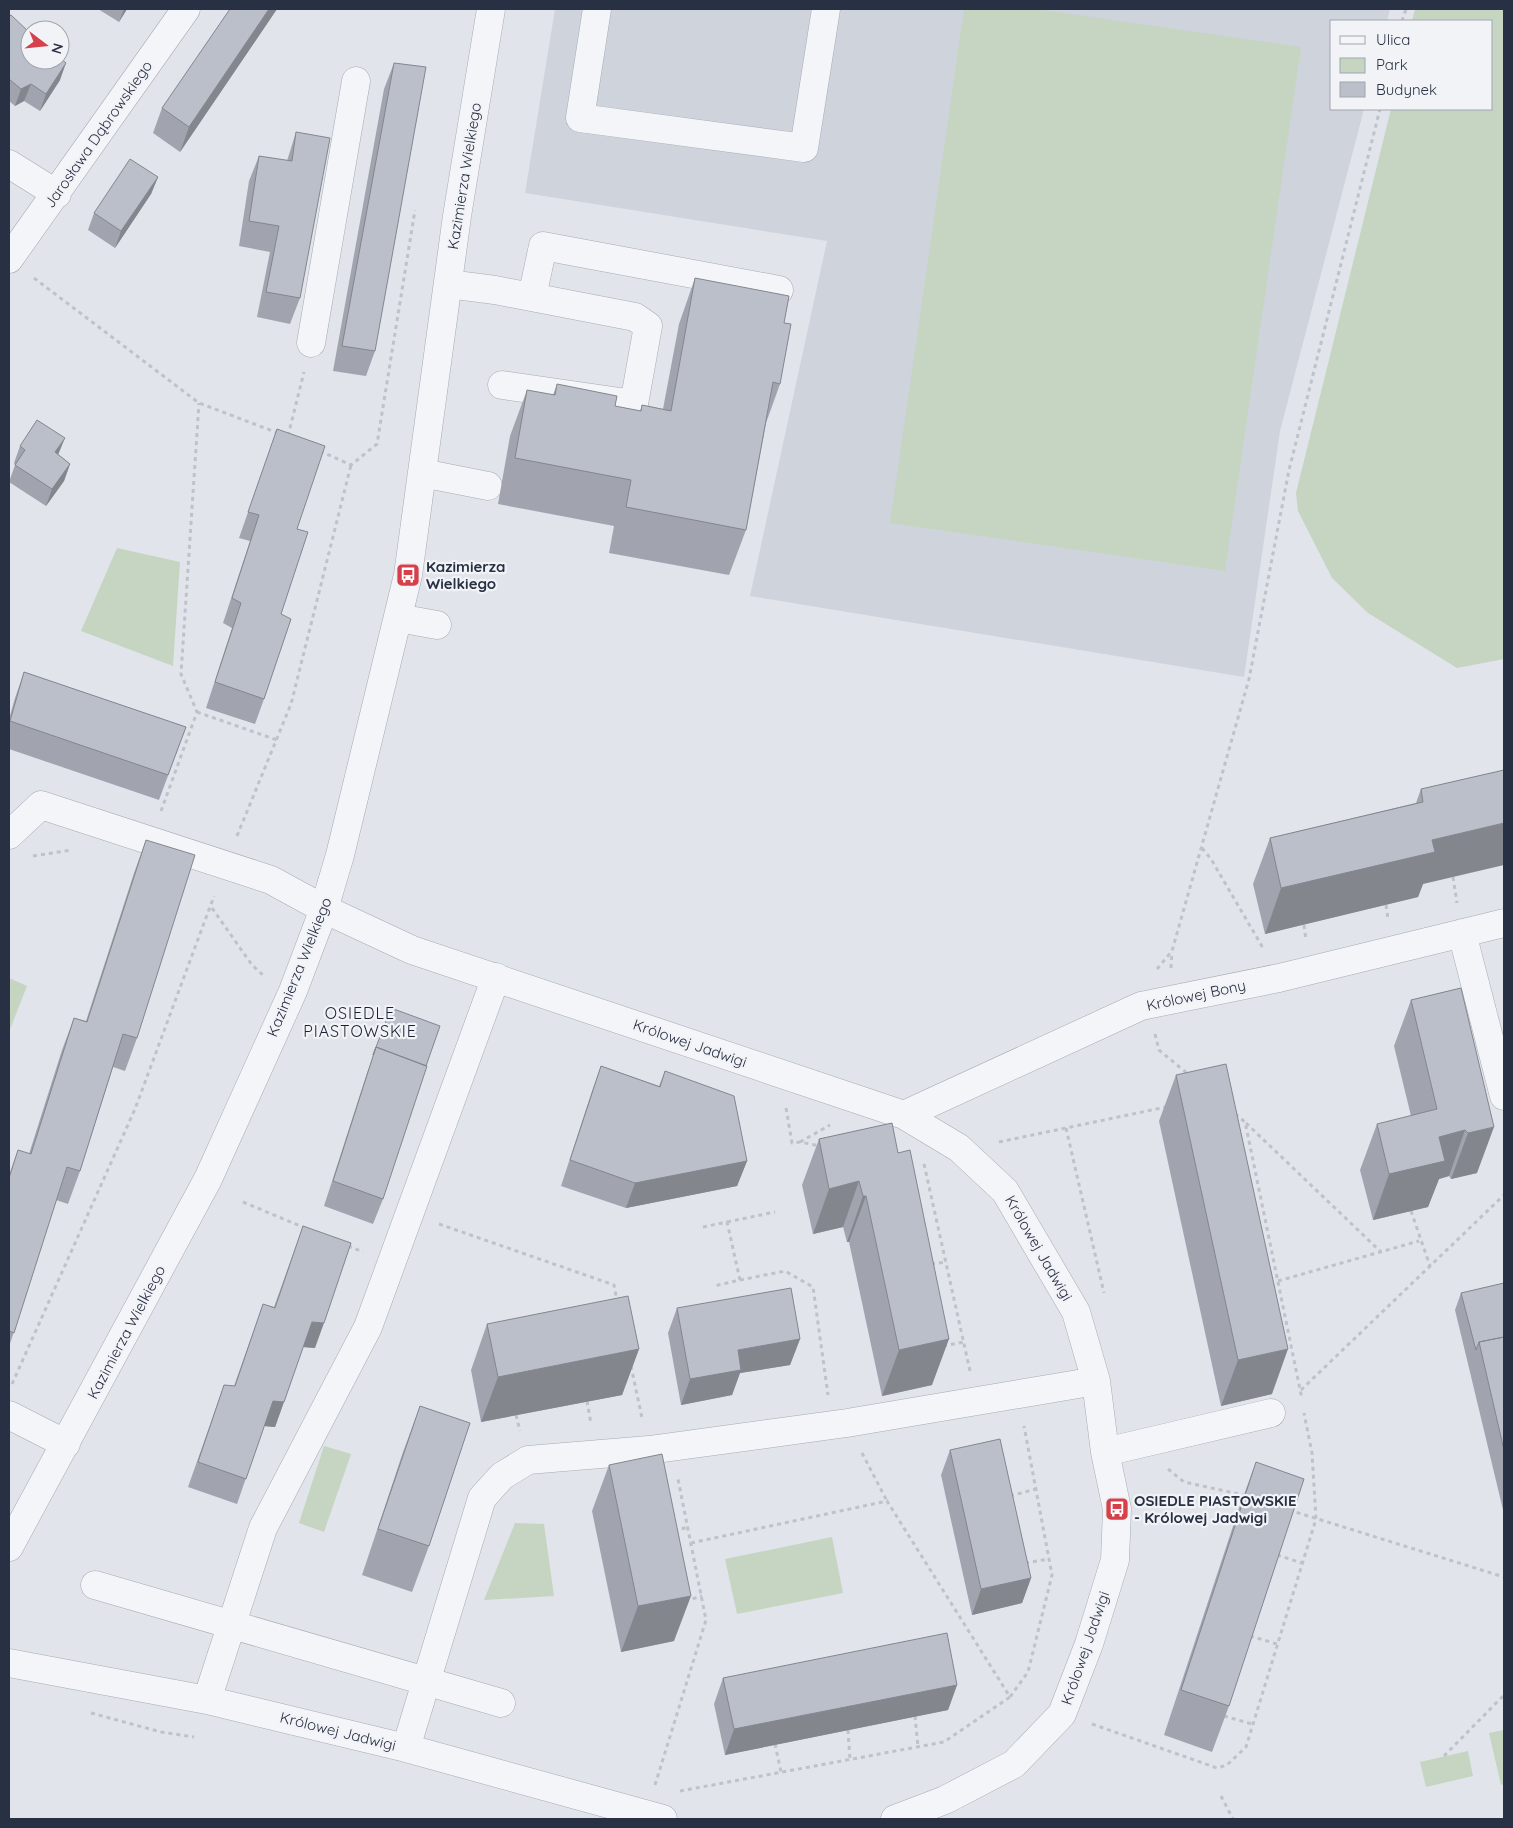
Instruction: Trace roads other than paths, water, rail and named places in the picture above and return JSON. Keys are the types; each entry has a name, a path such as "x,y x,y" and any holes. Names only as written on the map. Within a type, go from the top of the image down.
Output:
{"street":[{"name":"Jarosława Dąbrowskiego","path":"10,258 186,9"},
{"name":"Kazimierza Wielkiego","path":"9,1546 208,1179 293,991 324,909 340,855 408,575 448,284 491,9"},
{"path":"597,9 580,118 804,148 826,9"},
{"path":"311,343 356,80"},
{"path":"9,164 56,194"},
{"path":"532,297 543,246 779,290"},
{"path":"448,284 532,297 635,317 648,326 634,404 502,385"},
{"path":"422,473 488,486"},
{"path":"398,618 437,625"},
{"name":"Królowej Jadwigi","path":"9,835 41,805 150,840 229,854 324,909 412,950 904,1114 959,1148 1005,1191 1076,1312 1096,1381 1105,1452 1117,1509 1115,1560 1089,1644 1062,1714 1014,1764 945,1800 895,1819"},
{"name":"Królowej Bony","path":"904,1114 1141,1006 1279,978 1504,923"},
{"path":"1462,933 1504,1096"},
{"path":"207,1700 262,1528 368,1327 496,977"},
{"path":"406,1748 482,1498 502,1476 528,1460 661,1448 724,1438 840,1424 1096,1381"},
{"path":"1105,1452 1271,1413"},
{"path":"9,1416 66,1444"},
{"path":"95,1585 501,1703"},
{"name":"Królowej Jadwigi","path":"9,1663 207,1700 406,1748 663,1819"}],"place":[{"name":"Kazimierza Wielkiego","path":"408,575"},
{"name":"OSIEDLE PIASTOWSKIE - Królowej Jadwigi","path":"1117,1509"}],"district":[{"name":"OSIEDLE PIASTOWSKIE","path":"360,1022"}]}
